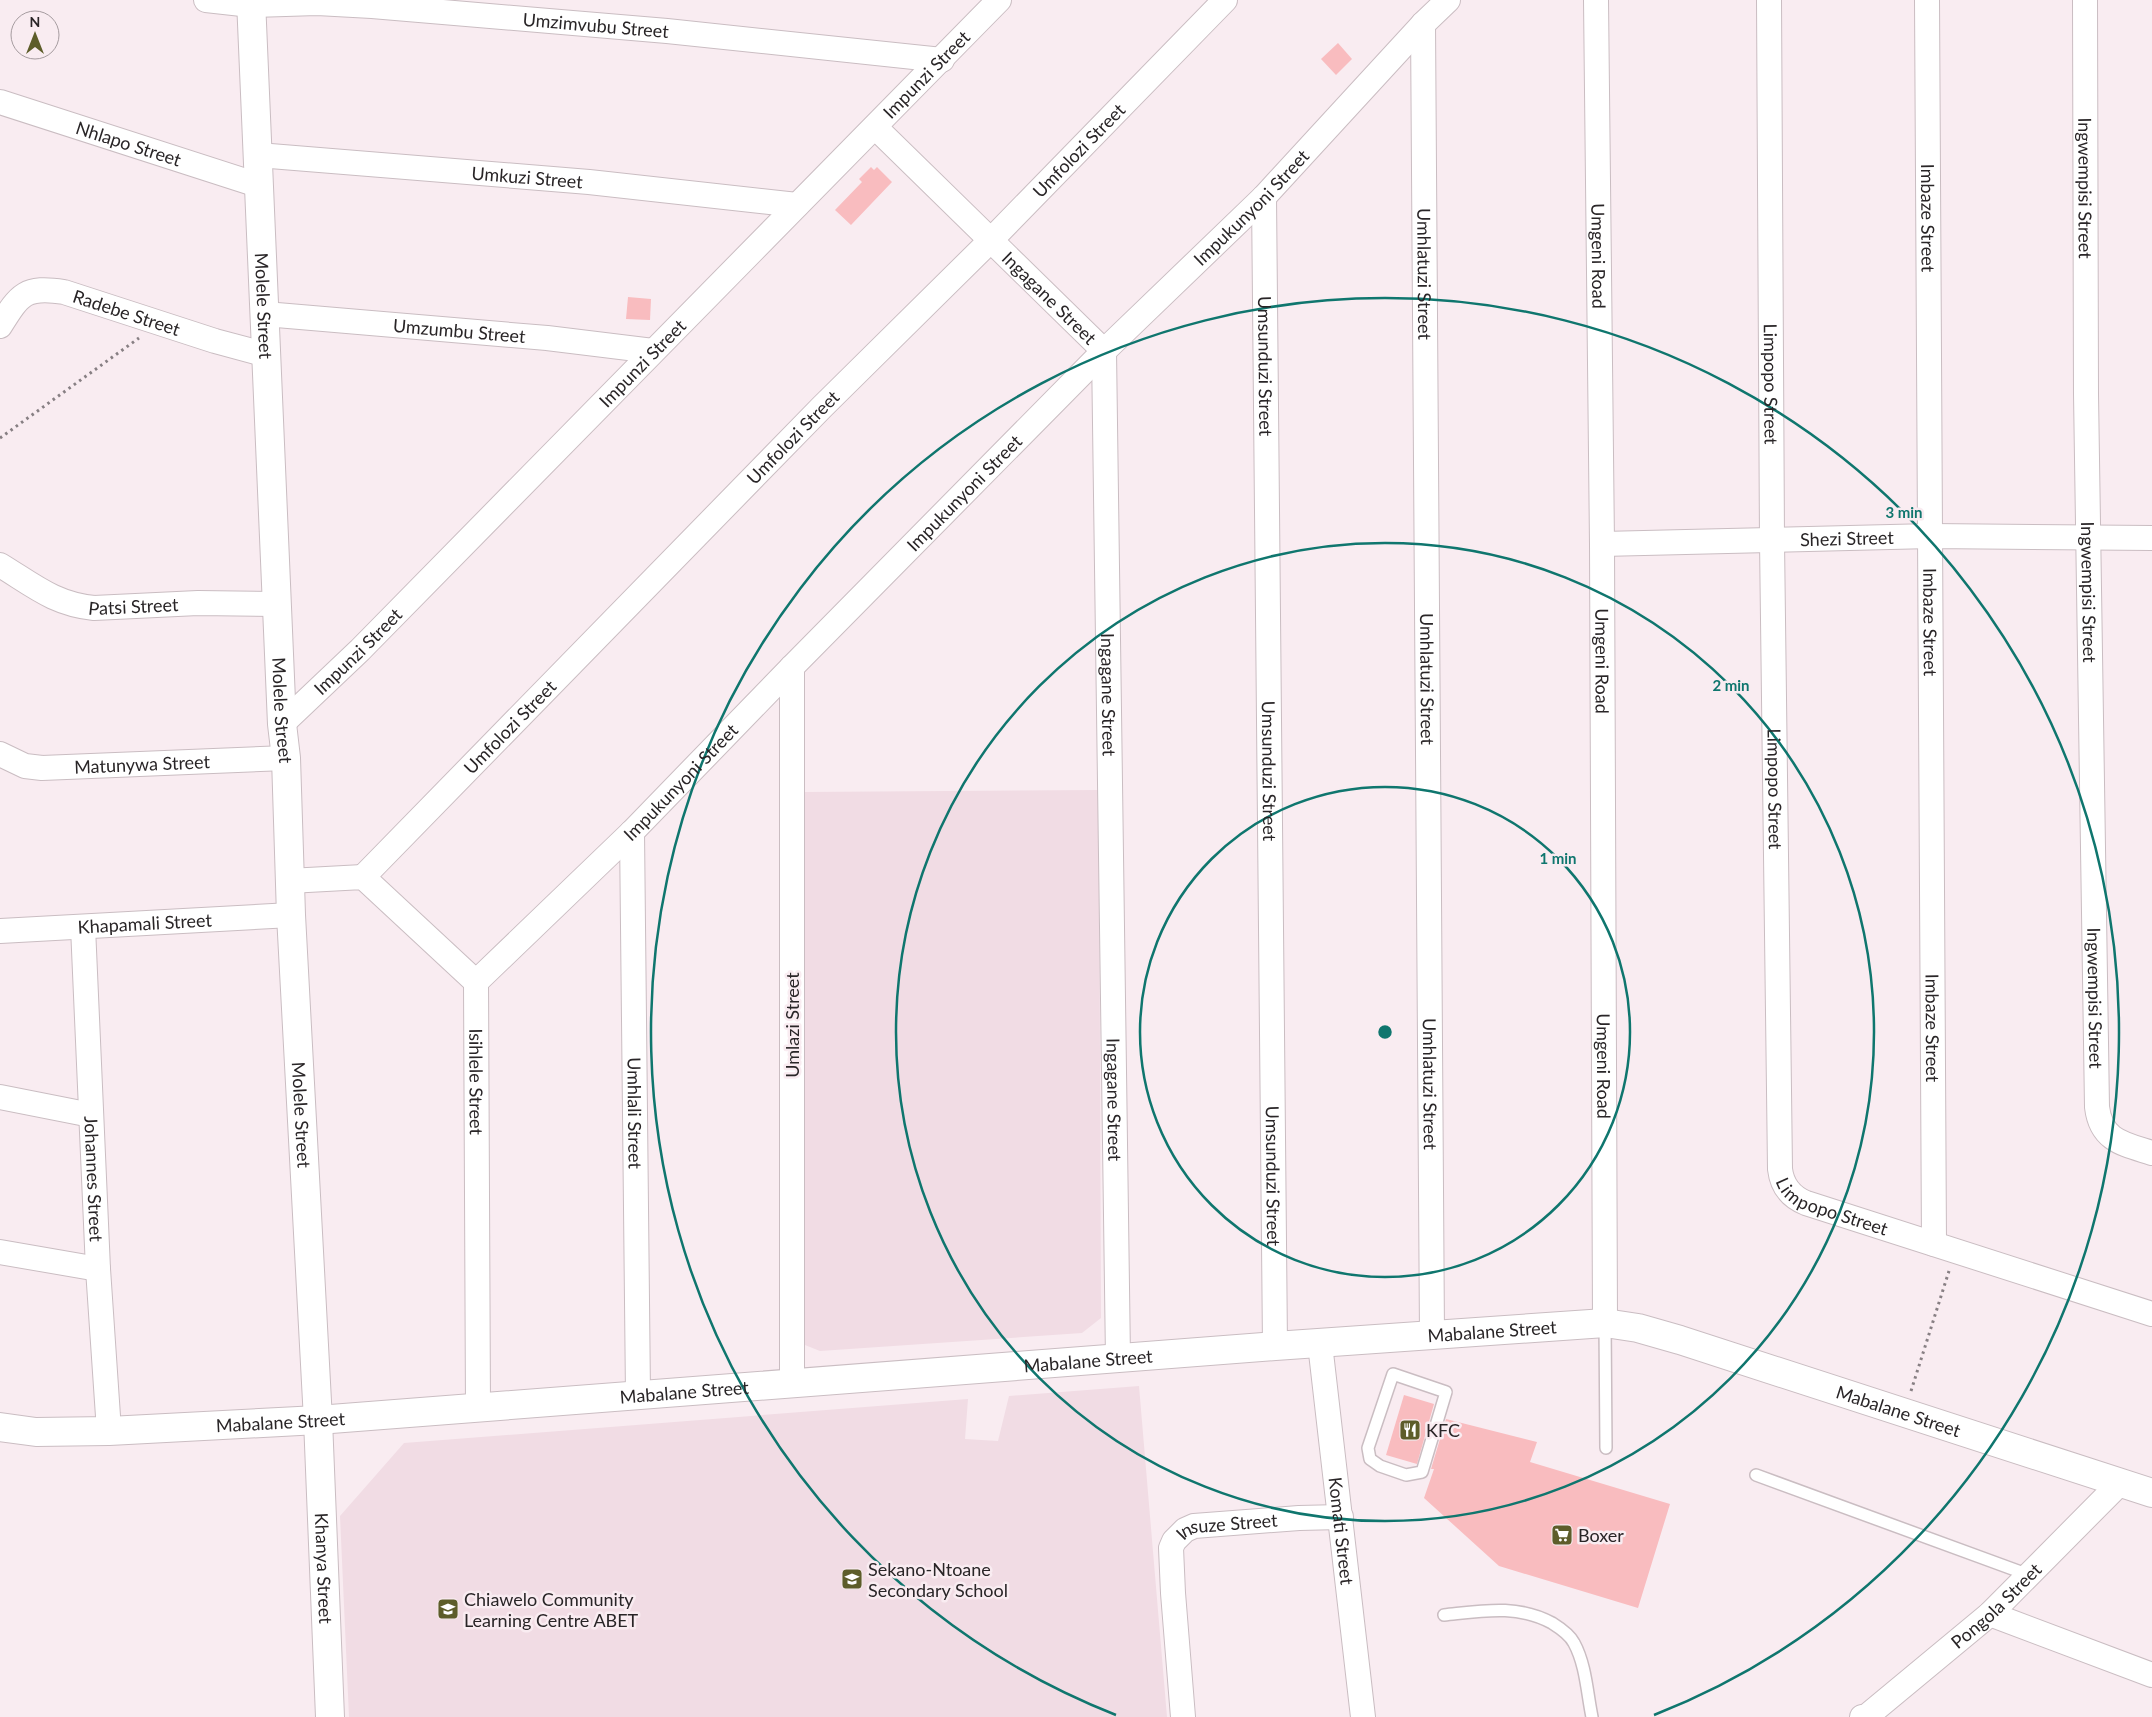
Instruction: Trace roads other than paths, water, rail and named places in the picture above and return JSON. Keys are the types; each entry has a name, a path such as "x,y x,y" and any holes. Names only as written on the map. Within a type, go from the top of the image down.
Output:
{"street":[{"name":"Umzimvubu Street","path":"206,0 372,6 677,32 942,60"},
{"name":"Impunzi Street","path":"282,724 360,650 999,0"},
{"name":"Umfolozi Street","path":"363,877 822,407 991,240 1225,0"},
{"name":"Impukunyoni Street","path":"476,982 632,832 1104,351 1264,197 1423,24 1448,0"},
{"name":"Umgeni Road","path":"1596,0 1602,544 1606,1324"},
{"name":"Limpopo Street","path":"1769,0 1772,541 1780,1175 1787,1190 1801,1201 2152,1314"},
{"name":"Imbaze Street","path":"1927,0 1930,536 1945,1248"},
{"name":"Ingwempisi Street","path":"2085,0 2086,384 2097,1107 2100,1123 2109,1135 2126,1144 2152,1153"},
{"name":"Molele Street","path":"251,2 282,724 286,758 290,915 318,1420"},
{"name":"Umhlatuzi Street","path":"1423,24 1432,1335"},
{"name":"Nhlapo Street","path":"0,102 258,185"},
{"name":"Ingagane Street","path":"875,127 1104,351 1118,1359"},
{"name":"Umkuzi Street","path":"258,155 589,182 797,205"},
{"name":"Umsunduzi Street","path":"1264,197 1276,1346"},
{"name":"Radebe Street","path":"0,326 15,301 24,294 43,289 64,292 160,324 267,355"},
{"name":"Umzumbu Street","path":"265,314 547,338 654,351"},
{"name":"Shezi Street","path":"1602,544 1930,536 2088,539 2152,538"},
{"name":"Patsi Street","path":"0,565 50,597 94,608 198,603 278,604"},
{"name":"Umlazi Street","path":"792,667 792,1382"},
{"name":"Matunywa Street","path":"0,754 25,766 42,768 286,758"},
{"name":"Umhlali Street","path":"632,832 638,1395"},
{"path":"289,880 363,877 476,982"},
{"name":"Khapamali Street","path":"0,930 290,915"},
{"name":"Johannes Street","path":"83,927 98,1269 109,1431"},
{"name":"Isihlele Street","path":"476,982 478,1408"},
{"path":"0,1097 91,1115"},
{"path":"0,1252 98,1269"},
{"name":"Mabalane Street","path":"0,1428 36,1432 109,1431 318,1420 792,1382 1276,1346 1606,1324 1638,1328 1680,1340 2152,1493"},
{"name":"Komati Street","path":"1320,1344 1363,1717"},
{"name":"Khanya Street","path":"318,1420 330,1717"},
{"name":"Pongola Street","path":"1865,1717 1990,1614 2120,1483"},
{"name":"Insuze Street","path":"1183,1717 1172,1593 1171,1548 1174,1541 1185,1530 1194,1526 1299,1518 1341,1517"},
{"path":"1990,1614 2152,1675"}],"lane":[{"path":"1606,1324 1606,1448"},
{"path":"1393,1374 1446,1392 1422,1472 1406,1475 1380,1466 1370,1459 1368,1448 1393,1374"},
{"path":"1756,1475 2029,1575"},
{"path":"1444,1615 1503,1609 1524,1612 1560,1627 1573,1641 1581,1659 1592,1717"}],"place":[{"name":"KFC","path":"1410,1430"},
{"name":"Boxer","path":"1562,1535"},
{"name":"Sekano-Ntoane Secondary School","path":"852,1579"},
{"name":"Chiawelo Community Learning Centre ABET","path":"448,1609"}]}
